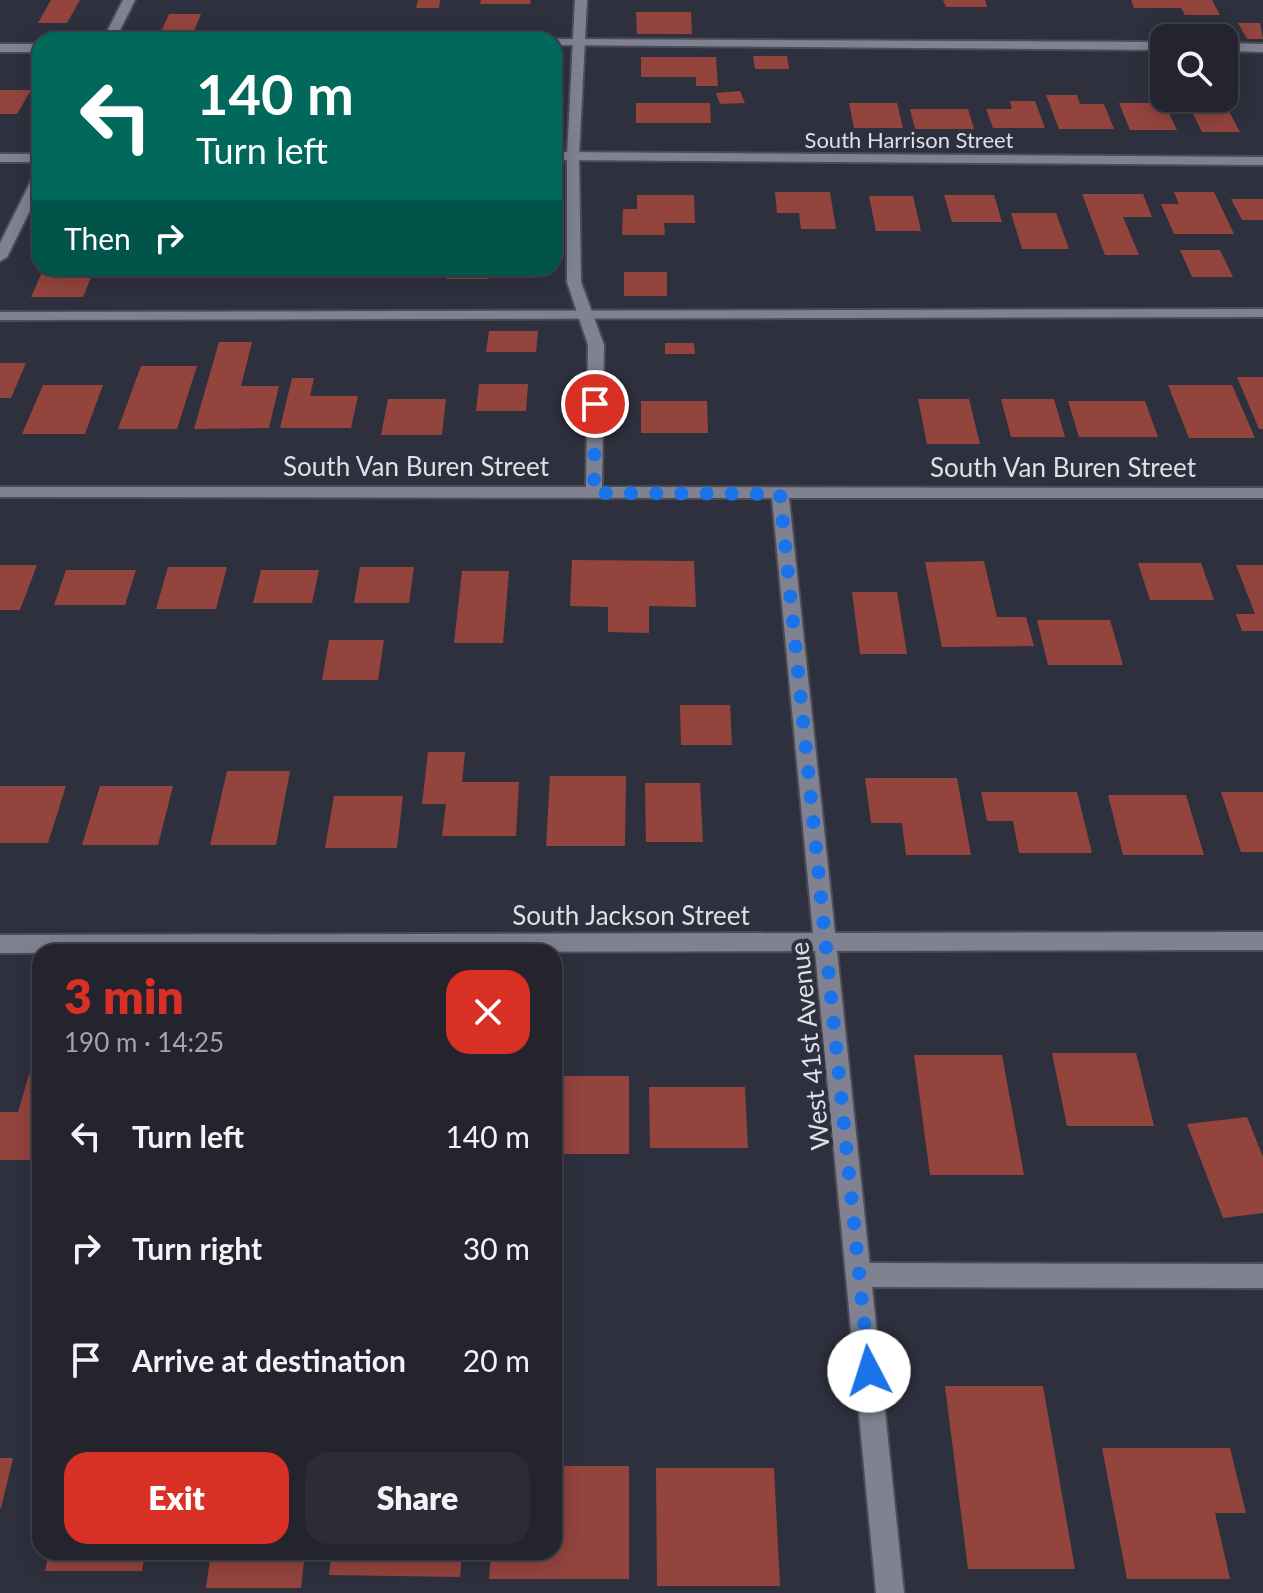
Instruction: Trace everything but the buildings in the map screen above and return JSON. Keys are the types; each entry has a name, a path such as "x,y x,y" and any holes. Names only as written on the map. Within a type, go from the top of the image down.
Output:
{"street":[{"path":"113,32 129,0"},
{"path":"581,0 573,156 574,282 596,345 594,493"},
{"path":"562,42 1150,46"},
{"path":"1238,47 1263,48"},
{"path":"0,48 32,48"},
{"name":"South Harrison Street","path":"562,156 1263,161"},
{"path":"0,158 32,158"},
{"path":"0,257 32,193"},
{"path":"0,316 585,312 1263,313"},
{"name":"South Van Buren Street","path":"0,492 1263,493"},
{"name":"West 41st Avenue","path":"780,494 890,1593"},
{"name":"South Jackson Street","path":"0,944 1263,941"},
{"path":"860,1275 1263,1276"}],"route":[{"path":"595,404 594,493 780,494 869,1371"}]}
